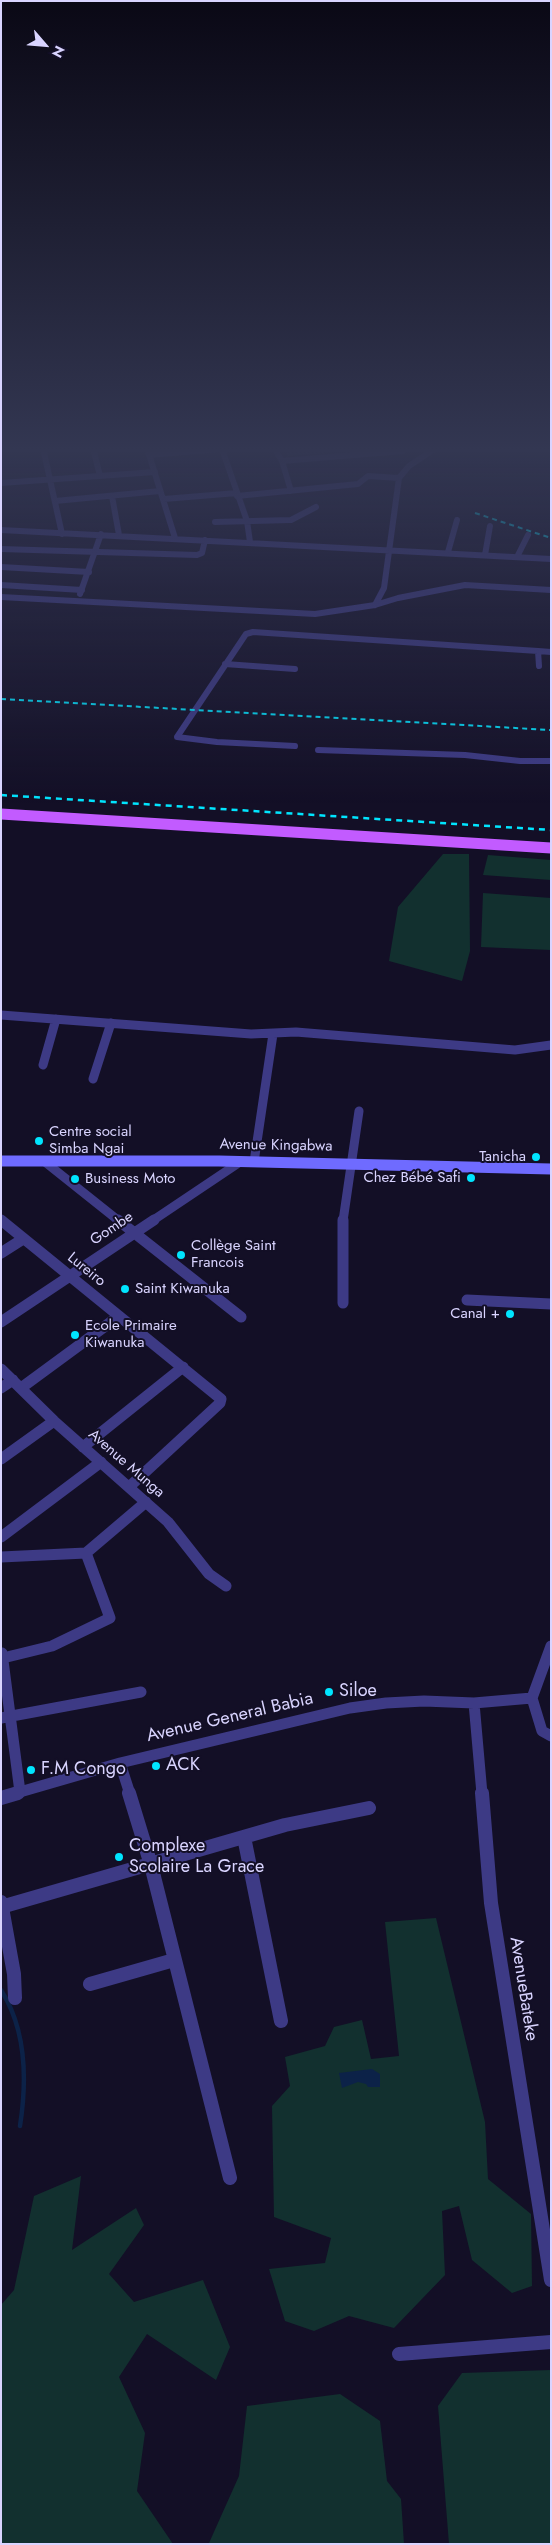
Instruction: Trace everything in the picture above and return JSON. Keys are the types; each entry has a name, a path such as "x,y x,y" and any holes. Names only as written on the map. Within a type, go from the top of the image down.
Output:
{"main road":[{"path":"1,814 551,848"}],"street":[{"path":"1,567 89,572"},
{"path":"78,601 91,567"},
{"path":"375,605 384,588 388,567"},
{"path":"1,585 82,590"},
{"path":"1,597 315,614 375,605 398,598 464,585 551,590"},
{"path":"384,588 398,598"},
{"path":"295,746 217,742 177,737 242,637 253,632 551,652"},
{"path":"538,651 539,666"},
{"path":"225,664 295,669"},
{"path":"318,750 465,754 520,761 551,761"},
{"path":"1,1015 273,1034 296,1032 515,1050 551,1045"},
{"path":"43,1065 56,1019"},
{"path":"93,1079 111,1024"},
{"path":"254,1162 273,1034"},
{"path":"343,1303 342,1228 359,1111"},
{"name":"Avenue Kingabwa","path":"1,1161 254,1162 551,1169"},
{"path":"45,1162 241,1317"},
{"name":"Gombe","path":"1,1322 240,1162"},
{"name":"Lureiro","path":"1,1220 221,1399 220,1403 129,1487"},
{"path":"1,1253 22,1239"},
{"path":"467,1300 551,1304"},
{"path":"1,1388 17,1384 119,1316"},
{"path":"83,1447 183,1367"},
{"name":"Avenue Munga","path":"1,1369 54,1421 168,1522 209,1574 226,1586"},
{"path":"1,1459 54,1421"},
{"path":"1,1537 101,1462"},
{"path":"1,1557 86,1553 146,1502"},
{"path":"20,1792 5,1717 2,1655 52,1646 110,1618 86,1553"},
{"path":"551,1646 532,1698 542,1731 551,1736"},
{"path":"5,1717 142,1692"},
{"name":"Avenue General Babia","path":"1,1798 120,1763 350,1708 386,1703 424,1701 474,1703 532,1698"},
{"name":"AvenueBateke","path":"474,1703 491,1903 506,2011 551,2280"},
{"path":"120,1763 151,1865 230,2178"},
{"path":"14,1998 14,1974 2,1905 151,1865 285,1825 369,1808"},
{"path":"244,1837 281,2021"},
{"path":"90,1984 174,1960"},
{"path":"399,2354 551,2342"}],"green space":[{"path":"443,854 469,854 470,951 462,981 389,961 398,907"},
{"path":"488,855 551,860 551,880 483,875"},
{"path":"483,893 551,898 551,950 481,947"},
{"path":"436,1918 485,2122 488,2179 531,2214 532,2286 512,2293 472,2260 459,2206 442,2211 445,2275 394,2328 349,2316 314,2331 285,2321 269,2269 325,2263 331,2238 274,2217 272,2106 290,2086 285,2057 325,2046 334,2027 362,2020 371,2059 399,2056 385,1922"},
{"path":"81,2176 72,2250 136,2208 144,2225 109,2274 134,2302 203,2280 230,2347 216,2380 147,2334 119,2377 145,2433 137,2491 173,2544 1,2544 1,2305 14,2290 34,2196"},
{"path":"551,2370 551,2544 449,2544 438,2406 462,2373"},
{"path":"340,2394 380,2421 387,2481 401,2499 404,2544 206,2544 209,2543 239,2476 247,2406"}],"water":[{"path":"372,2069 380,2074 380,2087 368,2087 366,2084 358,2082 342,2088 339,2073"}],"waterway":[{"path":"1,1990 16,2021 20,2038 24,2073 20,2126"}],"railway":[{"path":"1,699 551,730"},
{"path":"1,795 551,830"}],"place":[{"name":"Centre social Simba Ngai","path":"39,1141"},
{"name":"Tanicha","path":"536,1157"},
{"name":"Chez Bébé Safi","path":"471,1178"},
{"name":"Business Moto","path":"75,1179"},
{"name":"Collège Saint Francois","path":"181,1255"},
{"name":"Saint Kiwanuka","path":"125,1289"},
{"name":"Canal +","path":"510,1314"},
{"name":"Ecole Primaire Kiwanuka","path":"75,1335"},
{"name":"Siloe","path":"329,1692"},
{"name":"ACK","path":"156,1766"},
{"name":"F.M Congo","path":"31,1770"},
{"name":"Complexe Scolaire La Grace","path":"119,1857"}]}
